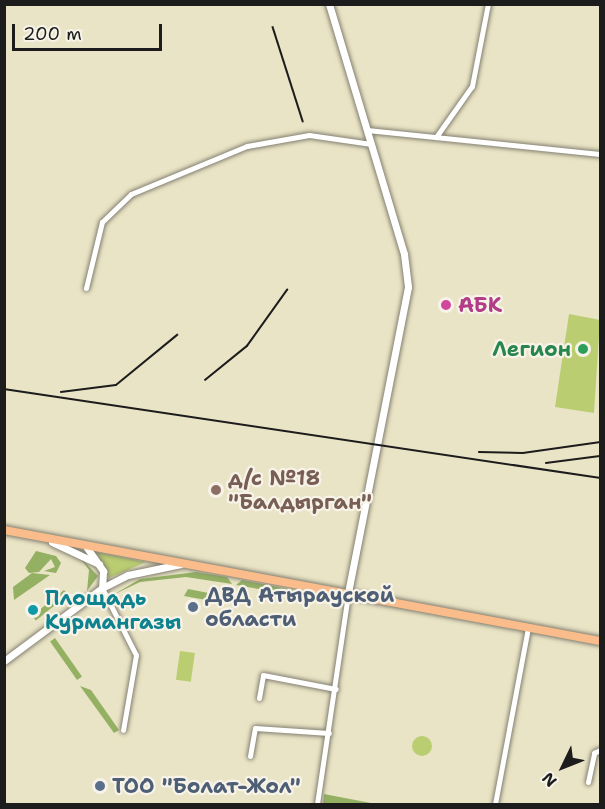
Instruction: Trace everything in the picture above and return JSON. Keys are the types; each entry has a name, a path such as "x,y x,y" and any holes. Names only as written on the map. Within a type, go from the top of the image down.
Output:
{"main road":[{"path":"4,530 600,641"}],"street":[{"path":"317,804 336,690 348,594 408,287 404,254 329,4"},
{"path":"436,137 472,86 488,4"},
{"path":"367,130 600,154"},
{"path":"86,288 102,222 131,194 247,146 309,135 371,144"},
{"path":"38,536 99,564"},
{"path":"85,544 99,564 102,588 136,655 123,730"},
{"path":"4,661 102,588 129,575 182,564"},
{"path":"495,804 528,627"},
{"path":"259,698 263,675 336,690"},
{"path":"250,756 255,728 329,733"},
{"path":"588,782 594,753 600,750"}],"green space":[{"name":"Легион","path":"569,314 600,320 594,413 555,407"},
{"path":"36,551 56,556 61,563 56,573 44,571 55,567 51,559 39,572 29,573 25,568"},
{"path":"96,552 146,562 109,578"},
{"path":"78,555 98,576 87,591 89,570"},
{"path":"196,572 227,577 232,584 186,577 140,582 113,595 140,579"},
{"path":"32,573 50,575 14,600 13,587"},
{"path":"242,580 339,599 341,604 236,585"},
{"path":"188,589 219,595 217,602 184,596"},
{"path":"64,590 68,595 36,620 32,616"},
{"path":"55,638 82,677 77,680 50,641"},
{"path":"180,651 195,653 191,682 176,680"},
{"path":"80,686 91,690 119,730 114,733"},
{"path":"422,736 429,739 432,746 429,753 422,756 415,753 412,746 415,739"},
{"path":"324,794 376,804 323,804"}],"railway":[{"path":"273,27 303,121"},
{"path":"205,380 247,346 287,290"},
{"path":"61,392 116,385 177,335"},
{"path":"4,389 600,478"},
{"path":"479,452 523,453 600,442"},
{"path":"546,463 600,456"}],"place":[{"name":"АБК","path":"446,305"},
{"name":"Легион","path":"583,349"},
{"name":"д/с №18 \"Балдырган\"","path":"216,490"},
{"name":"ДВД Атырауской области","path":"193,607"},
{"name":"Площадь Курмангазы","path":"33,610"},
{"name":"ТОО \"Болат-Жол\"","path":"100,786"}]}
